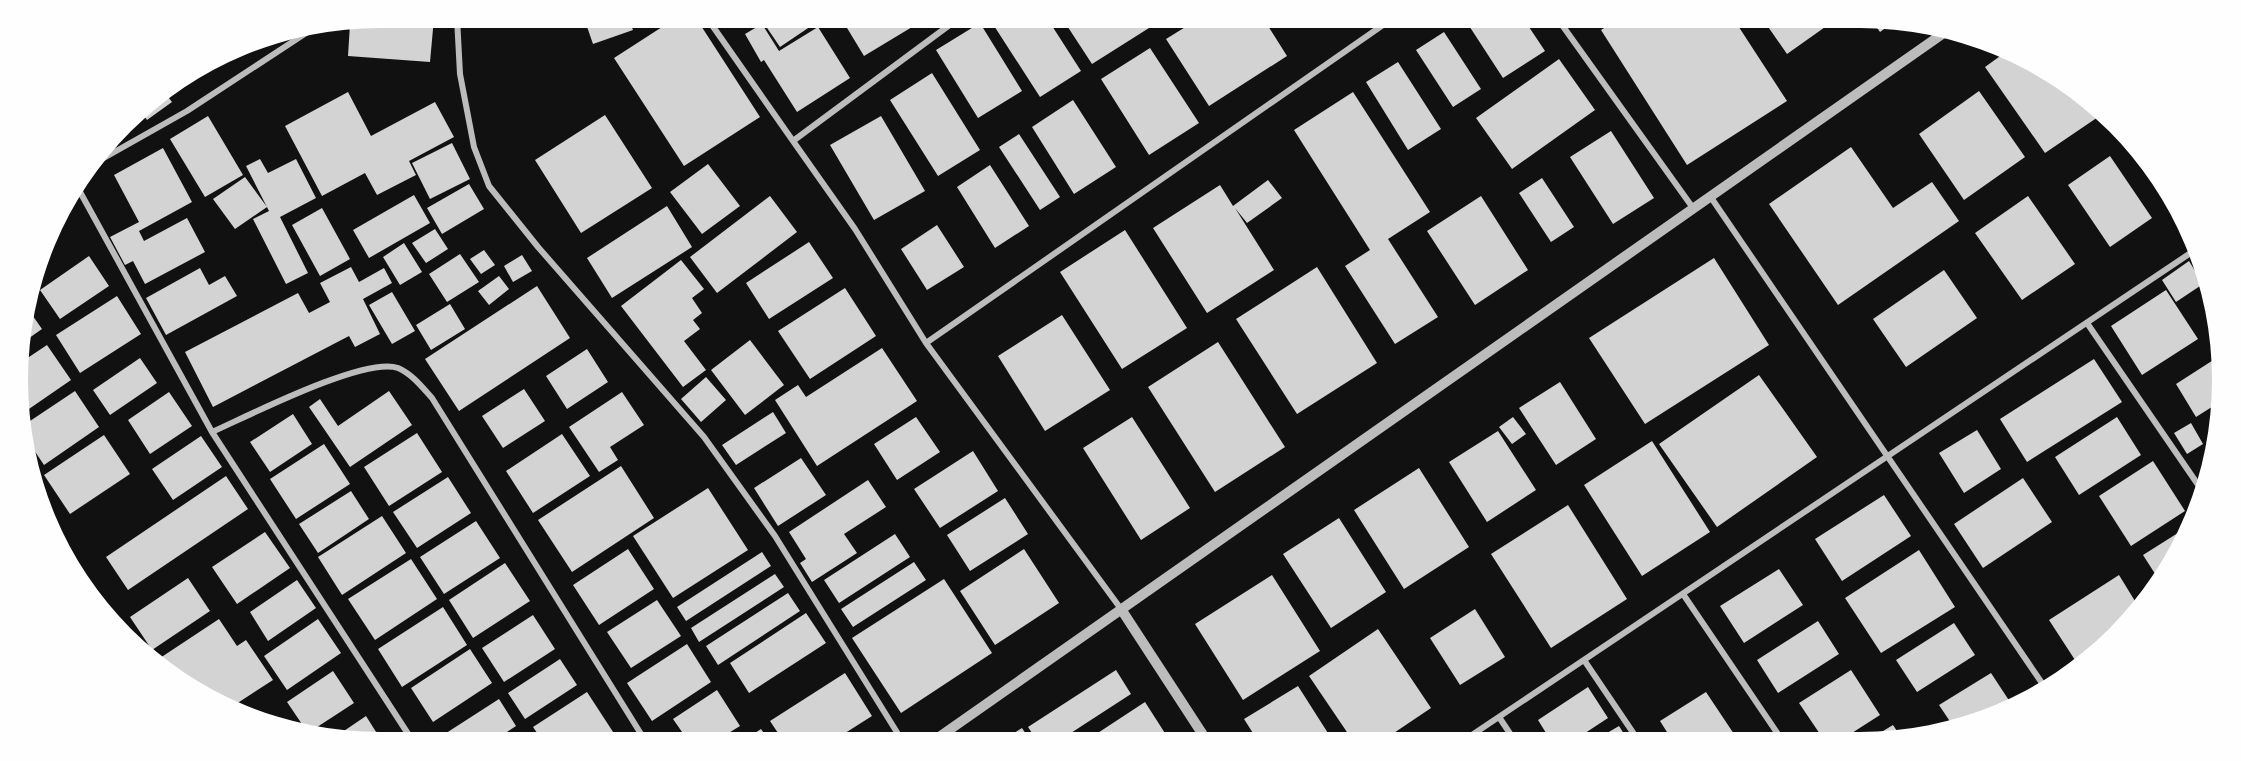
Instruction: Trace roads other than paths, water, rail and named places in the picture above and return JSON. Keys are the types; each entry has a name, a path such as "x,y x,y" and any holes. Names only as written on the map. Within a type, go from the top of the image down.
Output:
{"street":[{"path":"458,28 460,74 474,147 489,186 538,247 704,437 775,536 897,732"},
{"path":"714,28 855,229 926,343 1121,609 1201,732"},
{"path":"793,141 943,28"},
{"path":"926,343 1379,28"},
{"path":"1564,28 1693,208"},
{"path":"946,732 1938,37"},
{"path":"111,154 187,111 298,38"},
{"path":"82,195 212,432 407,732"},
{"path":"1710,195 2041,682"},
{"path":"1476,732 2189,254"},
{"path":"2087,323 2197,484"},
{"path":"212,432 338,376 383,366 397,368 413,377 432,398 640,732"},
{"path":"1683,594 1777,732"},
{"path":"1584,660 1633,732"},
{"path":"1499,717 1509,732"}]}
